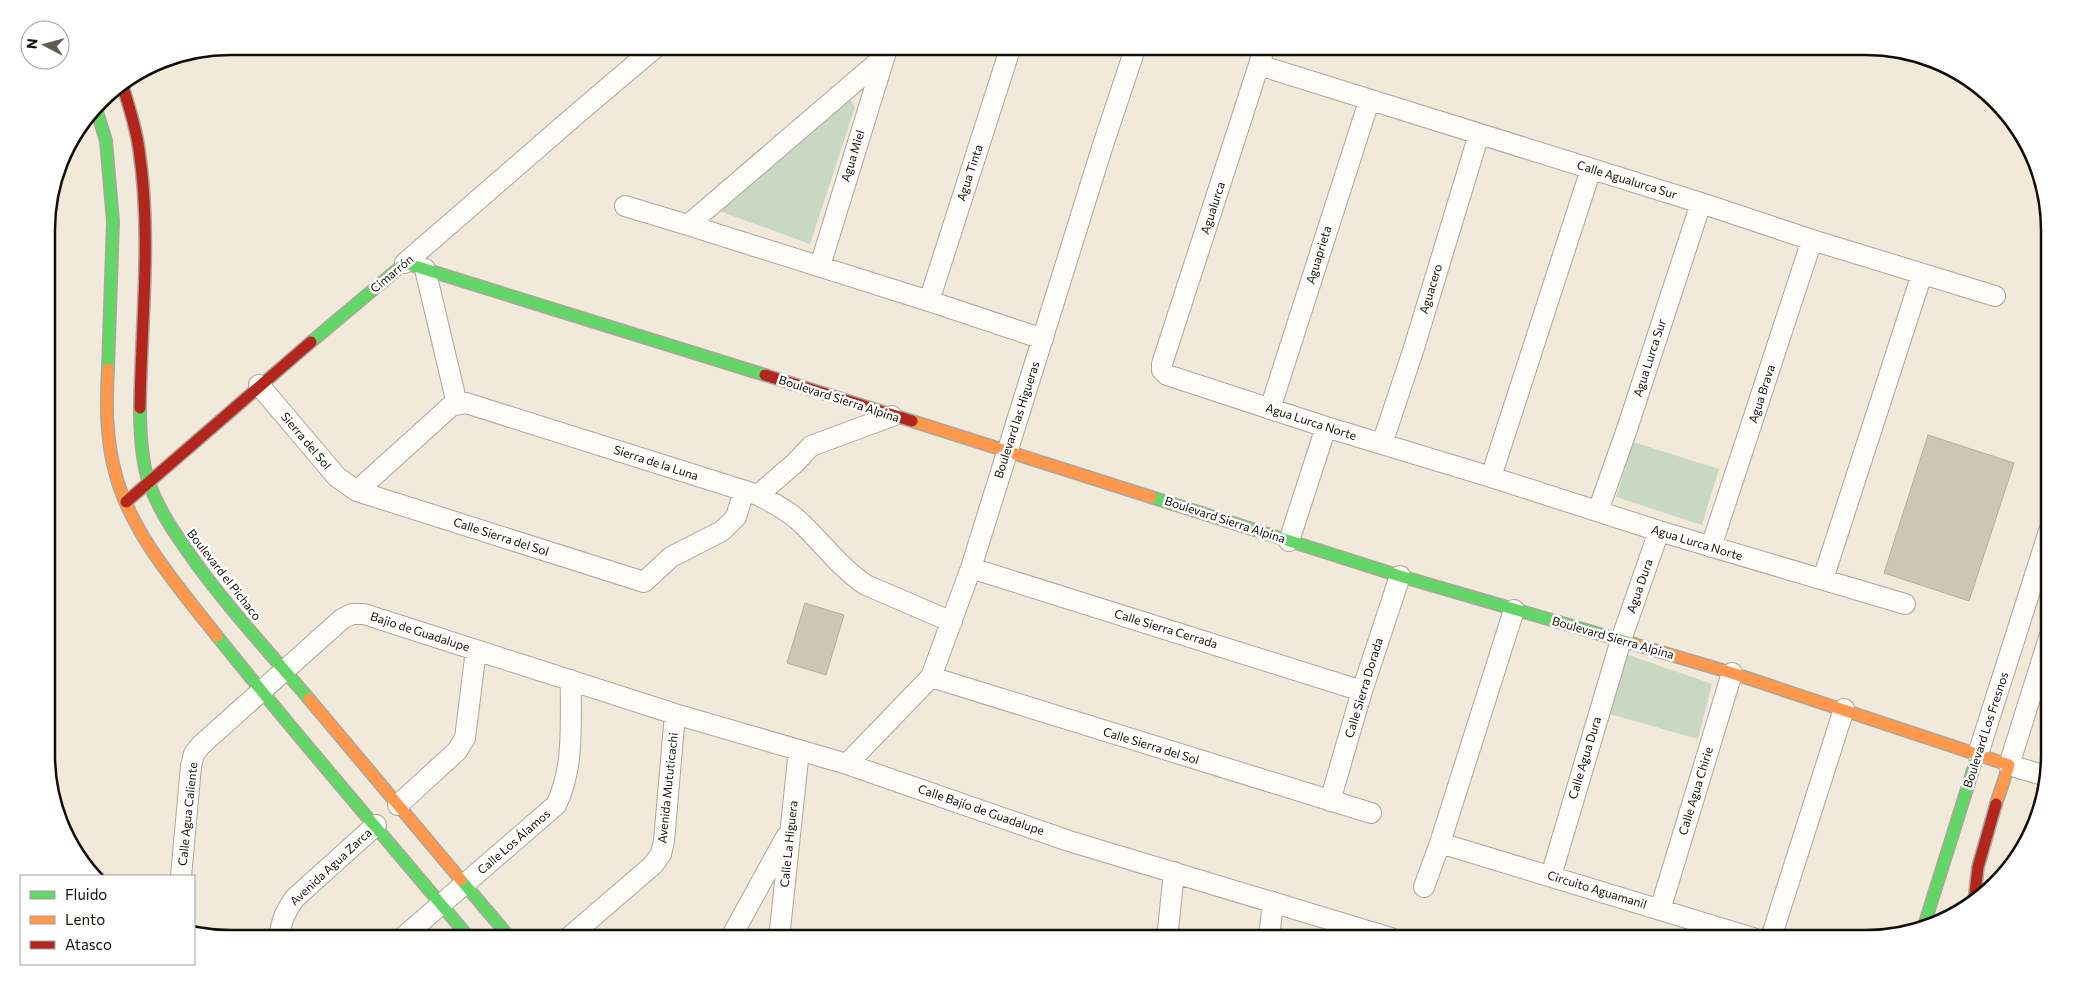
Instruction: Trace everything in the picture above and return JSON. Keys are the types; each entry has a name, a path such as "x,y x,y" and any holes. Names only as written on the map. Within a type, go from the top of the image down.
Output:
{"street":[{"name":"Cimarrón","path":"126,502 646,55"},
{"path":"688,225 881,55"},
{"name":"Agua Miel","path":"820,266 885,55"},
{"name":"Agua Tinta","path":"929,301 1008,55"},
{"name":"Boulevard las Higueras","path":"847,764 931,678 971,568 1006,452 1044,339 1102,148 1133,55"},
{"name":"Calle Agualurca Sur","path":"1262,56 1368,100 1592,168 1812,240 1995,296"},
{"name":"Agualurca","path":"1162,370 1162,364 1262,56"},
{"name":"Boulevard el Pichaco","path":"125,90 136,132 142,166 144,238 140,430 149,482 162,512 176,536 212,586 504,930"},
{"name":"Aguaprieta","path":"1270,409 1368,100"},
{"path":"98,115 106,142 113,221 111,320 106,417 115,472 126,502 142,535 164,567 262,692 463,930"},
{"name":"Aguacero","path":"1382,444 1413,352 1479,134"},
{"path":"1491,477 1592,168"},
{"name":"Agua Lurca Sur","path":"1598,511 1627,429 1700,203"},
{"path":"625,206 820,266 1044,339"},
{"name":"Agua Brava","path":"1711,547 1812,240"},
{"name":"Boulevard Sierra Alpina","path":"406,263 1400,576 1732,673 2040,774"},
{"path":"357,492 451,406 457,404 425,269"},
{"path":"1823,579 1922,274"},
{"name":"Agua Lurca Norte","path":"1162,370 1167,375 1326,428 1491,477 1658,531 1905,604"},
{"name":"Sierra del Sol","path":"259,386 337,477 357,492"},
{"name":"Sierra de la Luna","path":"457,404 466,403 751,493 778,505 796,518 854,577 866,585 952,622"},
{"path":"751,493 796,463 811,446 892,416"},
{"path":"1289,541 1326,428"},
{"name":"Calle Sierra del Sol","path":"357,492 644,582 671,557 722,530 736,517 751,493"},
{"name":"Agua Dura","path":"1621,640 1658,531"},
{"name":"Boulevard Los Fresnos","path":"1926,919 2041,556"},
{"name":"Calle Sierra Cerrada","path":"971,568 1362,690"},
{"name":"Calle Sierra Dorada","path":"1330,801 1362,690 1400,576"},
{"path":"1424,887 1440,843 1514,610"},
{"name":"Bajio de Guadalupe","path":"284,670 342,619 352,614 364,614 571,680"},
{"name":"Calle Agua Dura","path":"1551,876 1621,640"},
{"path":"398,806 457,751 465,738 476,650"},
{"path":"1974,893 1981,855 2041,663"},
{"name":"Calle Agua Caliente","path":"181,875 191,766 194,754 201,745 262,692 284,670"},
{"name":"Calle Agua Chirie","path":"1660,910 1732,673"},
{"name":"Calle Sierra del Sol","path":"931,678 1371,813"},
{"name":"Calle Bajío de Guadalupe","path":"571,680 675,714 847,764 1069,841 1273,902 1358,930"},
{"name":"Calle Los Álamos","path":"411,930 556,805 564,789 569,764 571,680"},
{"path":"1774,930 1844,709"},
{"name":"Avenida Mututicachi","path":"578,930 653,866 661,854 664,840 675,714"},
{"name":"Calle La Higuera","path":"780,930 799,750"},
{"name":"Avenida Agua Zarca","path":"280,930 280,923 286,909 295,898 376,825"},
{"path":"735,930 792,827"},
{"name":"Circuito Aguamanil","path":"1440,843 1726,930"},
{"path":"1169,930 1174,872"},
{"path":"1270,930 1273,902"}],"green space":[{"path":"848,97 855,107 810,244 714,209"},
{"path":"1633,442 1719,469 1702,525 1616,497"},
{"path":"1626,654 1712,684 1698,739 1603,712"}],"building":[{"path":"1928,435 2014,463 1969,601 1884,573"},
{"path":"805,603 844,615 826,675 787,663"}],"traffic: fast":[{"path":"98,115 106,141 113,221 108,369"},
{"path":"311,342 405,263 765,375"},
{"path":"140,408 144,465 153,493 174,532 220,595 309,699"},
{"path":"1151,497 1400,576 1634,644"},
{"path":"217,636 311,751 462,930"},
{"path":"1926,919 1978,754"},
{"path":"461,880 503,930"}],"traffic: slow":[{"path":"108,369 108,434 115,472 122,494 144,538 157,558 217,636"},
{"path":"912,421 1151,497"},
{"path":"1634,644 1732,673 2009,765 1996,804"},
{"path":"309,699 461,880"}],"traffic: jam":[{"path":"124,90 138,141 145,214 145,279 140,408"},
{"path":"126,502 311,342"},
{"path":"765,375 912,421"},
{"path":"1975,892 1978,867 1996,804"}]}
